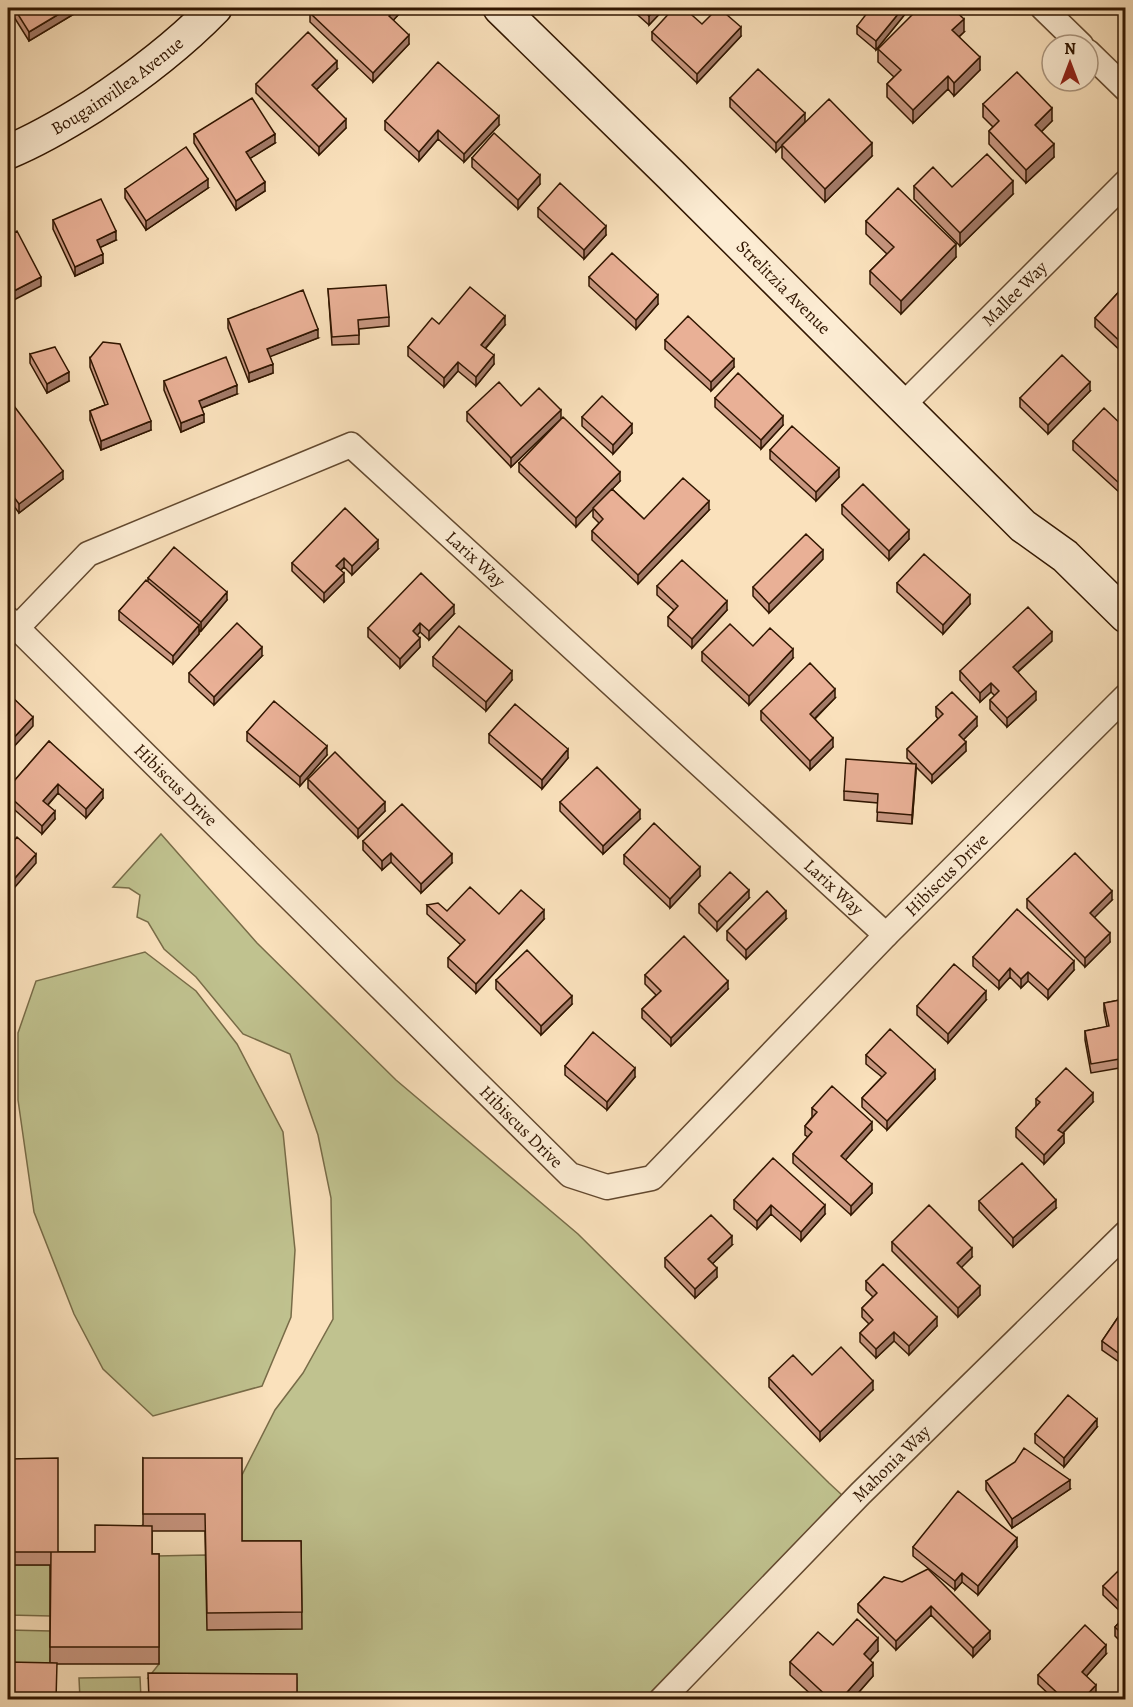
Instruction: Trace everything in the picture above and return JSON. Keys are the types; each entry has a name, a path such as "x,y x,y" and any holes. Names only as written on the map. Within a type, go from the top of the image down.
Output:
{"street":[{"name":"Bougainvillea Avenue","path":"8,152 26,145 76,117 118,90 193,31 215,8"},
{"name":"Strelitzia Avenue","path":"500,8 671,174 1023,526 1065,556 1125,616"},
{"path":"1043,8 1069,33"},
{"path":"1100,64 1125,89"},
{"name":"Mallee Way","path":"902,406 1125,182"},
{"name":"Larix Way","path":"12,624 88,554 351,445 886,935"},
{"name":"Strelitzia Avenue","path":"1023,526 1051,570 1125,642"},
{"name":"Hibiscus Drive","path":"12,624 570,1175 607,1187 652,1178 886,935 1125,696"},
{"name":"Mahonia Way","path":"661,1700 860,1494 1125,1233"}],"green space":[{"path":"161,834 257,943 396,1080 578,1234 856,1508 676,1699 297,1700 297,1678 148,1678 159,1664 157,1556 205,1555 242,1558 242,1475 275,1410 303,1373 333,1319 331,1198 318,1135 290,1054 243,1034 196,977 164,949 148,922 137,917 140,895 129,888 113,887"},
{"path":"145,952 196,991 237,1044 283,1132 295,1250 291,1317 262,1386 153,1416 103,1369 74,1314 34,1212 18,1100 18,1033 36,981"},
{"path":"8,1565 51,1565 51,1616 8,1615"},
{"path":"8,1630 51,1631 50,1664 8,1679"},
{"path":"140,1677 141,1699 80,1699 79,1678"}],"building":[{"path":"14,8 69,8 29,32"},
{"path":"316,8 397,8 389,16 409,35 373,73 310,13"},
{"path":"640,8 657,8 649,16"},
{"path":"674,8 684,8 702,24 719,8 741,27 697,74 652,32"},
{"path":"871,8 903,8 876,41 857,26"},
{"path":"919,8 952,8 964,19 952,30 980,57 954,83 948,76 913,110 887,84 901,70 878,49"},
{"path":"308,32 337,61 312,85 346,119 319,147 256,84"},
{"path":"438,62 499,116 464,154 438,130 419,152 385,121"},
{"path":"758,69 805,113 776,143 730,98"},
{"path":"1017,72 1052,108 1035,125 1054,144 1026,170 989,131 999,121 983,104"},
{"path":"252,98 275,134 246,152 265,182 236,201 194,134"},
{"path":"829,99 872,143 825,189 782,145"},
{"path":"494,133 540,175 518,200 472,158"},
{"path":"186,147 208,179 146,221 125,189"},
{"path":"987,154 1013,181 960,233 914,186 933,167 952,187"},
{"path":"560,183 606,226 584,250 538,208"},
{"path":"898,188 956,244 901,301 870,271 894,247 866,221"},
{"path":"101,199 116,231 97,240 103,254 75,267 53,220"},
{"path":"17,231 41,277 8,294 8,236"},
{"path":"612,253 658,295 636,320 589,277"},
{"path":"386,285 389,317 358,320 359,335 332,337 328,289"},
{"path":"1125,285 1125,346 1095,318"},
{"path":"470,287 505,316 481,345 494,355 476,377 458,362 444,378 408,347 432,318 439,324"},
{"path":"303,290 318,329 267,349 273,364 249,373 228,319"},
{"path":"688,316 734,359 711,382 665,340"},
{"path":"103,342 120,344 151,421 101,441 90,411 108,404 90,358"},
{"path":"55,347 69,372 47,384 30,354"},
{"path":"1062,355 1090,382 1048,425 1020,398"},
{"path":"226,357 237,385 199,401 204,414 181,423 164,381"},
{"path":"738,373 783,416 761,440 715,398"},
{"path":"499,382 521,406 539,388 561,410 511,458 467,412"},
{"path":"602,396 632,424 613,445 582,417"},
{"path":"14,406 63,471 19,504 8,489 8,411"},
{"path":"1104,408 1125,428 1125,477 1120,484 1073,441"},
{"path":"563,417 620,472 576,518 519,463"},
{"path":"792,426 839,468 816,492 770,450"},
{"path":"683,478 709,501 638,575 592,531 603,519 593,508 612,489 644,519"},
{"path":"863,484 909,530 889,551 842,505"},
{"path":"345,508 378,540 352,566 344,558 336,566 344,573 324,593 292,563"},
{"path":"806,534 823,550 769,604 753,587"},
{"path":"174,547 227,592 201,622 148,578"},
{"path":"924,554 970,595 943,625 897,583"},
{"path":"682,560 727,601 692,639 668,617 678,606 657,586"},
{"path":"421,573 454,605 429,631 420,623 413,631 420,638 400,659 368,628"},
{"path":"146,580 199,625 173,656 119,611"},
{"path":"1028,607 1052,632 1013,667 1036,692 1007,718 990,700 999,691 991,683 980,693 960,671"},
{"path":"237,623 262,647 214,697 189,673"},
{"path":"730,624 753,646 770,628 793,649 749,696 702,652"},
{"path":"459,626 512,671 486,702 433,657"},
{"path":"810,663 835,689 810,714 833,738 810,761 761,711"},
{"path":"952,692 977,717 959,735 966,742 932,775 907,749 943,714 936,707"},
{"path":"8,693 33,717 8,744"},
{"path":"274,701 327,746 300,777 247,732"},
{"path":"515,704 568,749 542,780 489,734"},
{"path":"49,741 103,790 86,809 58,784 43,801 55,811 42,826 8,795 8,788"},
{"path":"335,752 385,802 358,829 308,779"},
{"path":"846,759 916,764 912,815 877,812 878,794 844,791"},
{"path":"597,767 640,810 603,846 560,802"},
{"path":"402,804 452,854 421,884 391,853 382,861 363,841"},
{"path":"654,823 700,867 670,899 624,855"},
{"path":"17,837 36,854 8,886 8,848"},
{"path":"1075,853 1112,891 1090,913 1110,933 1085,958 1027,899"},
{"path":"730,872 749,890 717,922 699,904"},
{"path":"470,887 499,914 521,890 544,910 476,984 448,958 465,940 427,905 438,903 447,911"},
{"path":"767,891 786,911 746,950 727,931"},
{"path":"1017,909 1074,961 1048,990 1028,972 1021,979 1010,968 999,981 973,957"},
{"path":"684,936 728,981 671,1038 642,1009 661,991 645,975"},
{"path":"527,950 572,996 541,1026 496,980"},
{"path":"954,964 986,991 948,1034 917,1006"},
{"path":"1125,999 1125,1058 1091,1064 1085,1031 1109,1026 1104,1003"},
{"path":"890,1029 935,1070 887,1121 862,1098 886,1073 866,1055"},
{"path":"593,1032 635,1068 607,1102 565,1066"},
{"path":"1066,1068 1093,1093 1058,1130 1064,1134 1044,1155 1016,1128 1040,1102 1036,1099"},
{"path":"832,1086 872,1122 841,1156 872,1184 851,1206 793,1154 812,1132 805,1126 817,1112 812,1108"},
{"path":"773,1158 825,1205 801,1232 771,1205 757,1221 734,1200"},
{"path":"1022,1163 1056,1200 1013,1238 979,1201"},
{"path":"929,1205 972,1248 957,1263 980,1286 958,1308 892,1242"},
{"path":"711,1215 732,1236 708,1259 717,1268 695,1289 665,1258"},
{"path":"883,1264 937,1317 909,1346 894,1332 876,1349 860,1333 873,1320 862,1308 877,1293 866,1281"},
{"path":"1125,1307 1125,1358 1102,1341"},
{"path":"841,1347 873,1381 820,1432 769,1378 793,1355 812,1375"},
{"path":"1068,1395 1097,1419 1064,1458 1035,1434"},
{"path":"1024,1448 1070,1480 1012,1519 986,1481 1015,1462"},
{"path":"58,1458 58,1552 8,1552 8,1459"},
{"path":"143,1458 242,1458 242,1541 301,1541 302,1612 207,1613 205,1514 143,1514"},
{"path":"958,1491 1017,1538 978,1586 962,1573 955,1581 913,1547"},
{"path":"95,1525 152,1526 152,1554 159,1554 159,1647 50,1647 51,1552 95,1552"},
{"path":"928,1569 990,1631 973,1648 931,1606 896,1641 858,1604 884,1577 902,1582"},
{"path":"1118,1571 1125,1579 1125,1608 1103,1586"},
{"path":"1125,1616 1125,1637 1115,1627"},
{"path":"857,1619 878,1638 864,1654 873,1663 840,1700 831,1700 790,1662 818,1632 833,1645"},
{"path":"1085,1625 1106,1645 1082,1672 1096,1685 1082,1700 1065,1700 1038,1675"},
{"path":"8,1662 57,1663 56,1700 8,1700"},
{"path":"148,1673 297,1674 297,1700 149,1700"}]}
